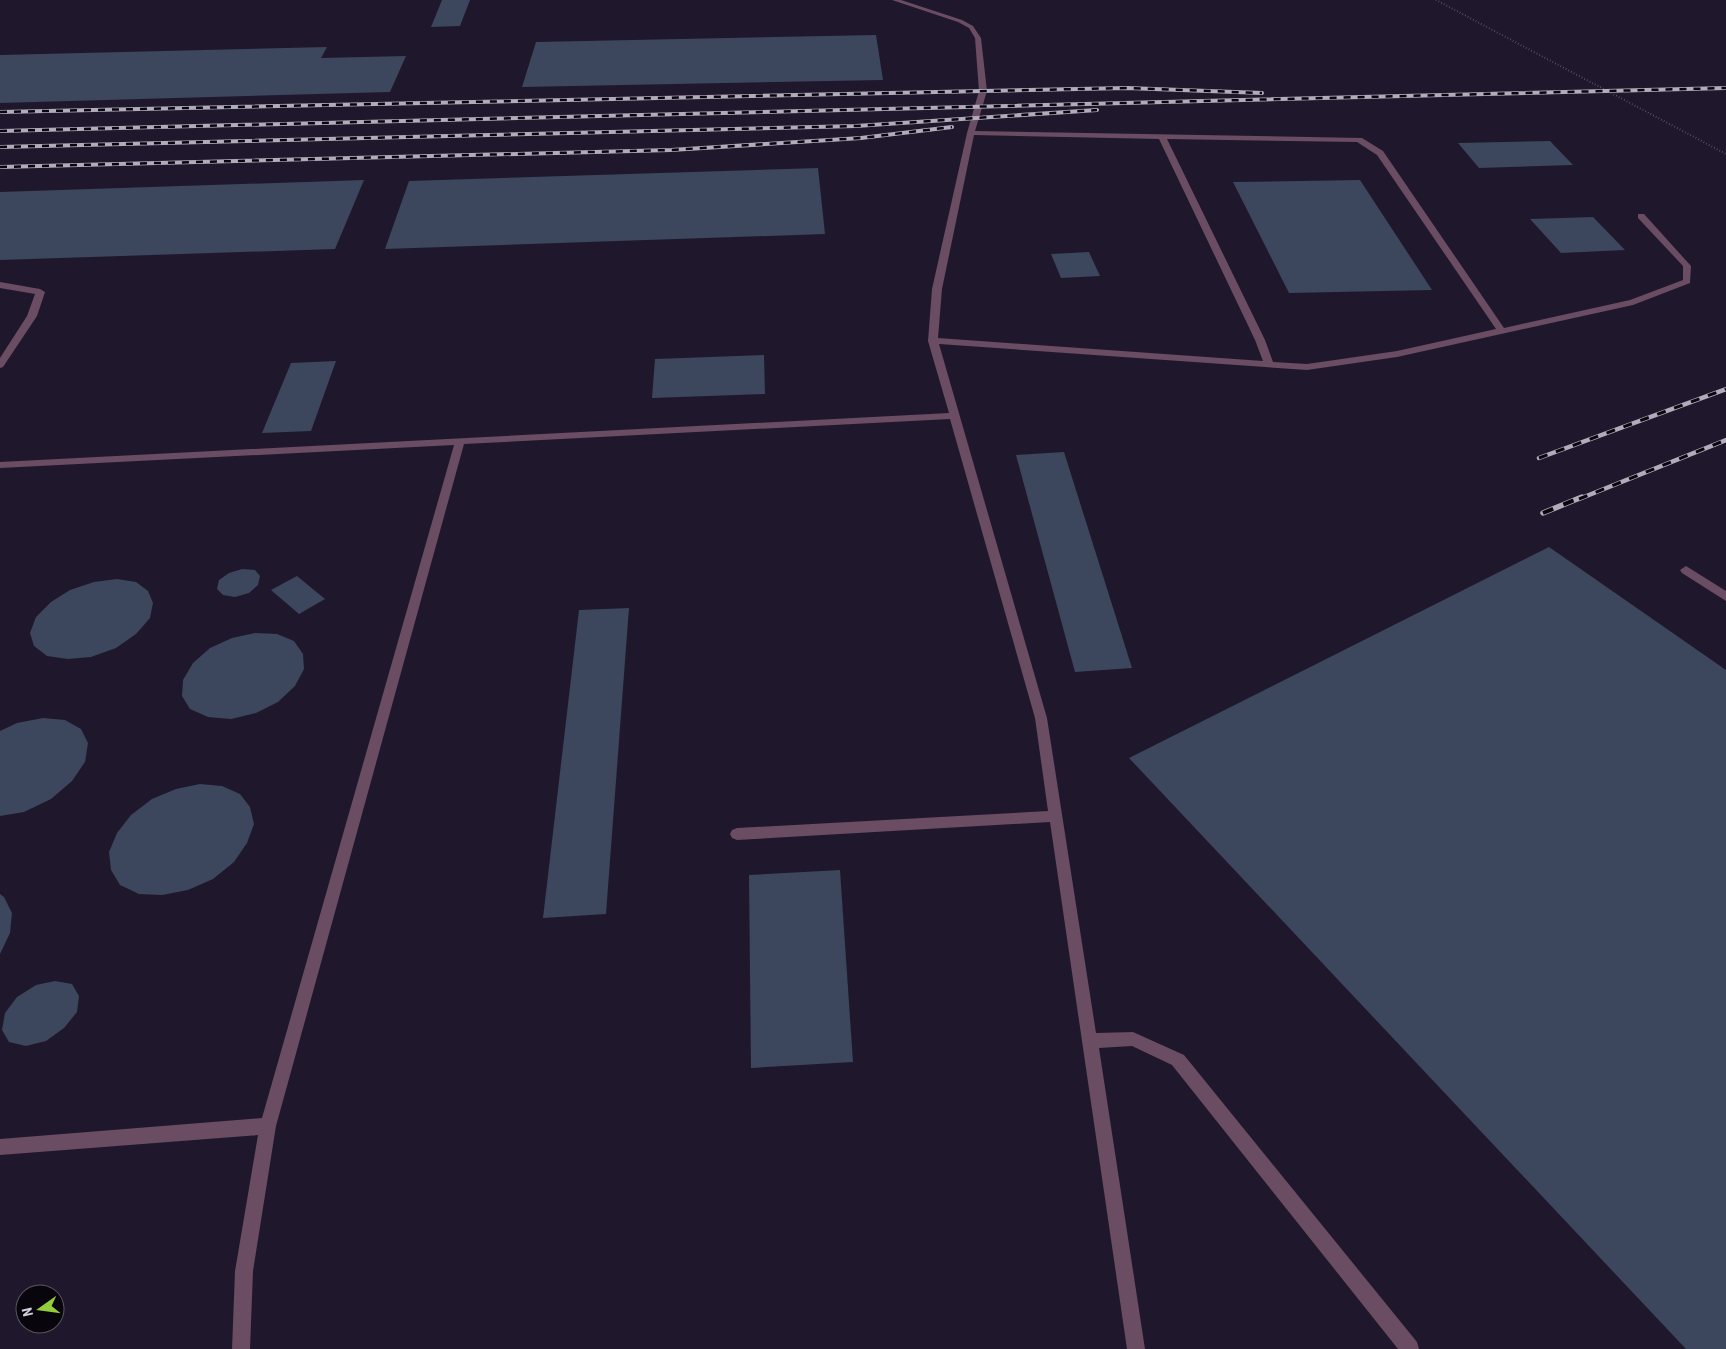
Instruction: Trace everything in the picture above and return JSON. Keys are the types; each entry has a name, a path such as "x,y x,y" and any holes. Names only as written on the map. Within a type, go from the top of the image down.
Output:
{"lane":[{"path":"895,0 953,19 971,27 976,32 978,38 983,91 937,289 933,341 1041,718 1136,1349"},
{"path":"972,132 1359,140 1380,153 1502,331"},
{"path":"1162,136 1260,340 1269,365"},
{"path":"933,341 1307,367 1397,354 1633,302 1687,281 1687,266 1641,216"},
{"path":"0,285 40,292 32,316 0,365"},
{"path":"0,465 954,416"},
{"path":"241,1349 244,1272 268,1126 460,441"},
{"path":"1686,570 1726,597"},
{"path":"737,834 1055,816"},
{"path":"1090,1041 1133,1040 1178,1060 1410,1349"},
{"path":"0,1147 268,1126"}],"path":[{"path":"1436,0 1726,154"}],"building":[{"path":"442,0 470,0 460,26 431,27"},
{"path":"876,35 883,80 522,87 536,42"},
{"path":"327,47 321,58 406,56 390,92 0,103 0,55"},
{"path":"1550,141 1573,165 1479,168 1458,143"},
{"path":"818,168 825,234 385,249 409,181"},
{"path":"364,180 335,249 0,260 0,192"},
{"path":"1360,180 1432,290 1289,293 1233,182"},
{"path":"1593,217 1625,250 1561,253 1530,219"},
{"path":"1089,252 1100,276 1061,278 1051,254"},
{"path":"764,355 765,394 652,398 655,359"},
{"path":"336,361 311,431 262,433 291,363"},
{"path":"1064,452 1132,668 1075,672 1016,455"},
{"path":"1549,547 1726,670 1726,1349 1686,1349 1129,758"},
{"path":"242,569 255,570 260,576 258,585 249,593 235,597 223,595 217,589 219,580 229,573"},
{"path":"297,576 325,599 299,614 271,590"},
{"path":"117,579 136,582 148,591 153,603 150,618 136,634 116,648 91,657 68,659 47,656 34,646 30,633 36,617 51,602 70,590 94,582"},
{"path":"629,608 606,914 543,918 579,610"},
{"path":"255,633 277,634 294,641 303,654 304,669 295,686 278,702 256,713 231,719 208,717 190,709 182,696 183,680 193,663 210,648 232,638"},
{"path":"43,718 65,720 81,729 88,743 85,762 72,781 51,799 24,812 0,816 0,731 17,723"},
{"path":"200,784 222,786 240,794 250,807 254,824 247,843 234,862 213,879 188,890 162,895 139,894 120,885 111,870 109,852 117,833 131,815 152,799 176,789"},
{"path":"840,870 853,1062 751,1068 749,875"},
{"path":"0,894 4,897 12,913 10,933 0,954"},
{"path":"55,981 72,984 79,996 77,1012 64,1028 46,1041 26,1046 9,1042 2,1030 5,1013 17,997 36,985"}],"railway":[{"path":"0,112 1127,88 1262,93"},
{"path":"0,131 1726,88"},
{"path":"0,147 856,126 1097,110"},
{"path":"0,167 671,150 861,138 952,127"},
{"path":"1539,458 1726,389"},
{"path":"1579,499 1726,440"},
{"path":"1543,513 1582,497"}]}
